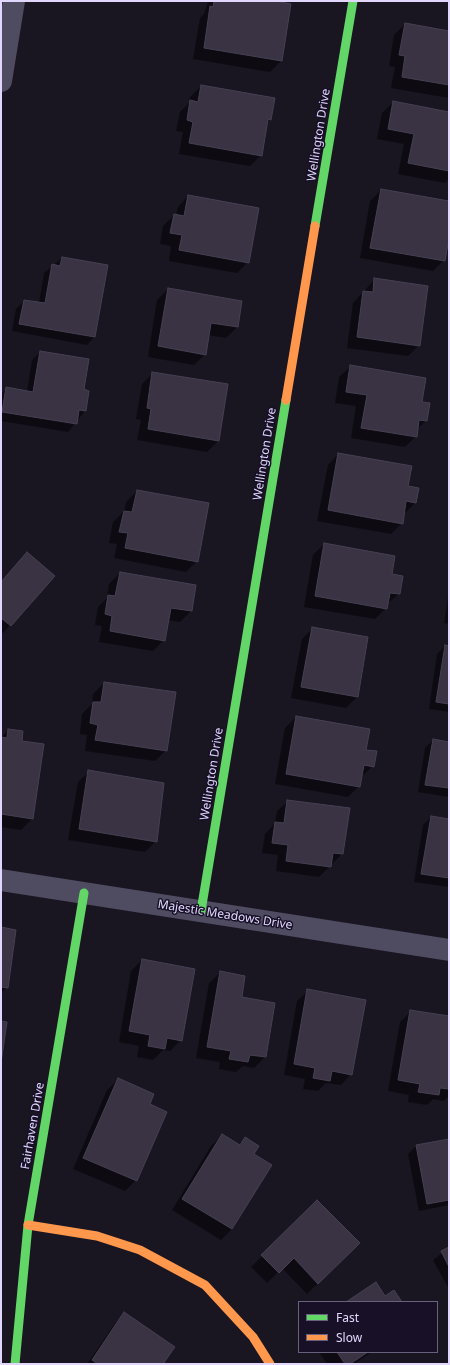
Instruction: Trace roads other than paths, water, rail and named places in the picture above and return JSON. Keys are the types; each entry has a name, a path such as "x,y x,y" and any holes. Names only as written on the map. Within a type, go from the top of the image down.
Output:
{"street":[{"path":"1,81 14,1"},
{"name":"Wellington Drive","path":"201,911 353,1"},
{"name":"Majestic Meadows Drive","path":"1,880 449,950"},
{"name":"Fairhaven Drive","path":"15,1364 28,1225 84,893"},
{"path":"28,1225 97,1236 140,1250 205,1285 253,1337 270,1364"}]}
